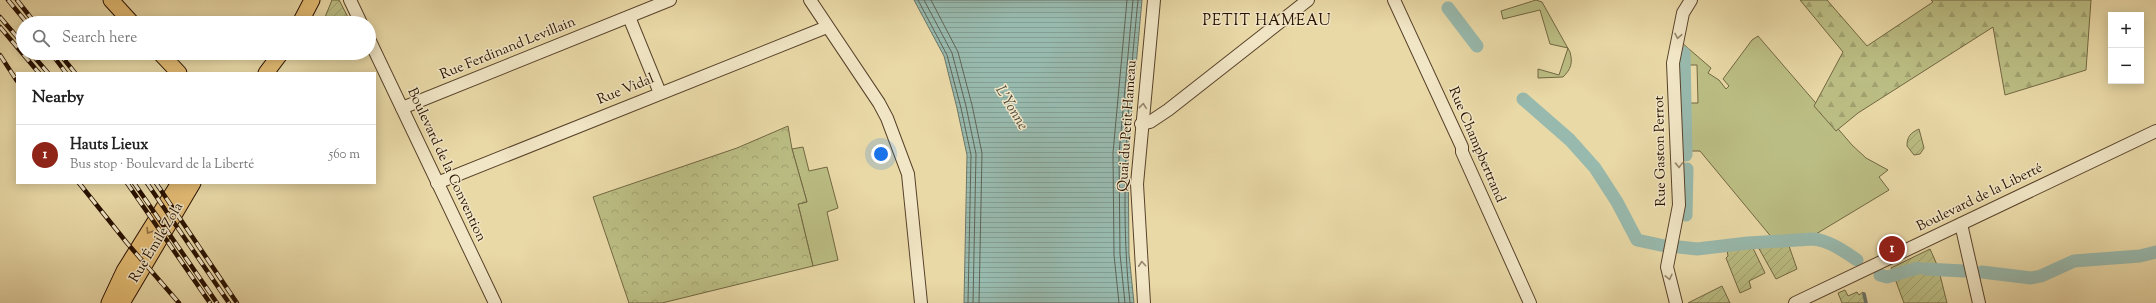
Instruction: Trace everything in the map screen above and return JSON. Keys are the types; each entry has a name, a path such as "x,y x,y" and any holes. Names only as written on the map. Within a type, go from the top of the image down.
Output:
{"main road":[{"path":"111,0 126,16"},
{"path":"304,16 312,0"},
{"path":"167,60 178,72"},
{"path":"267,72 276,60"},
{"name":"Rue Émile Zola","path":"109,303 124,272 186,187"},
{"name":"Rue Émile Zola","path":"122,303 186,187"}],"street":[{"path":"350,0 358,16"},
{"name":"Rue Ferdinand Levillain","path":"402,108 670,0"},
{"path":"810,0 879,103 887,118 908,174 921,303"},
{"name":"Quai du Petit Hameau","path":"1144,303 1137,184 1141,124 1154,0"},
{"path":"1141,124 1150,122 1168,110 1308,0"},
{"name":"Rue Champbertrand","path":"1394,0 1462,146 1462,152 1530,303"},
{"name":"Rue Gaston Perrot","path":"1676,303 1667,267 1679,205 1673,63 1683,13 1691,0"},
{"path":"629,17 660,93"},
{"name":"Rue Vidal","path":"437,183 827,27"},
{"name":"Boulevard de la Convention","path":"376,54 495,303"},
{"name":"Boulevard de la Liberté","path":"1795,303 2156,131"},
{"path":"1961,224 1979,303"}],"green space":[{"path":"332,0 339,0 347,16 325,16"},
{"path":"1536,0 1542,2 1568,48 1550,44 1540,10 1503,19 1501,11"},
{"path":"1800,0 1827,0 1867,46 1933,2 1931,0 2091,0 2086,70 2005,95 1993,27 1858,113 1836,131 1814,106 1843,52"},
{"path":"1758,36 1852,145 1866,158 1888,170 1879,177 1889,190 1811,237 1773,239 1700,151 1690,151 1689,103 1698,103 1697,65 1687,65 1687,57 1680,51 1681,42 1711,68 1708,73 1719,80 1726,89 1729,86 1723,79 1752,40"},
{"path":"1568,48 1571,63 1570,68 1563,77 1538,78 1538,69 1559,75"},
{"path":"788,126 792,149 807,202 798,204 813,266 662,303 629,303 593,197 737,148"},
{"path":"1919,129 1924,148 1920,154 1914,155 1907,146 1908,140 1913,132"},
{"path":"803,147 809,171 827,167 838,208 827,212 838,260 813,266 798,204 807,202 792,149"},
{"path":"1788,243 1797,269 1776,279 1757,245"},
{"path":"1752,246 1765,273 1749,281 1751,288 1740,293 1726,258 1728,256 1727,250"},
{"path":"1930,249 1938,267 1947,303 1904,303 1891,268"},
{"path":"1722,286 1730,303 1688,303"},
{"path":"1845,290 1848,296 1857,292 1859,295 1863,292 1867,303 1842,303 1838,293"}],"water":[{"name":"L'Yonne","path":"914,0 1142,0 1128,154 1129,254 1134,303 964,303 967,155 944,56"}],"waterway":[{"path":"1448,8 1477,46"},
{"path":"1684,53 1686,155"},
{"path":"1523,99 1570,140 1595,168 1617,202 1637,240 1665,246"},
{"path":"1686,215 1687,169"},
{"path":"1679,247 1697,249 1748,243 1813,239 1824,241 1857,260"},
{"path":"1982,272 2031,278 2041,276 2074,261 2140,256 2156,252"},
{"path":"1880,275 1887,277 1918,268"},
{"path":"1925,269 1964,271"},
{"path":"1864,294 1866,303"}],"railway":[{"path":"8,0 21,16"},
{"path":"17,0 30,16"},
{"path":"0,17 16,36"},
{"path":"0,27 16,46"},
{"path":"0,55 16,79"},
{"path":"28,60 38,72"},
{"path":"37,60 47,72"},
{"path":"56,60 65,72"},
{"path":"65,60 74,72"},
{"path":"80,184 127,243 179,303"},
{"path":"128,184 210,303"},
{"path":"135,184 217,303"},
{"path":"148,184 229,303"},
{"path":"157,184 237,303"}],"place":[{"name":"Hauts Lieux","path":"1892,249"}],"district":[{"name":"PETIT HAMEAU","path":"1267,21"}]}
